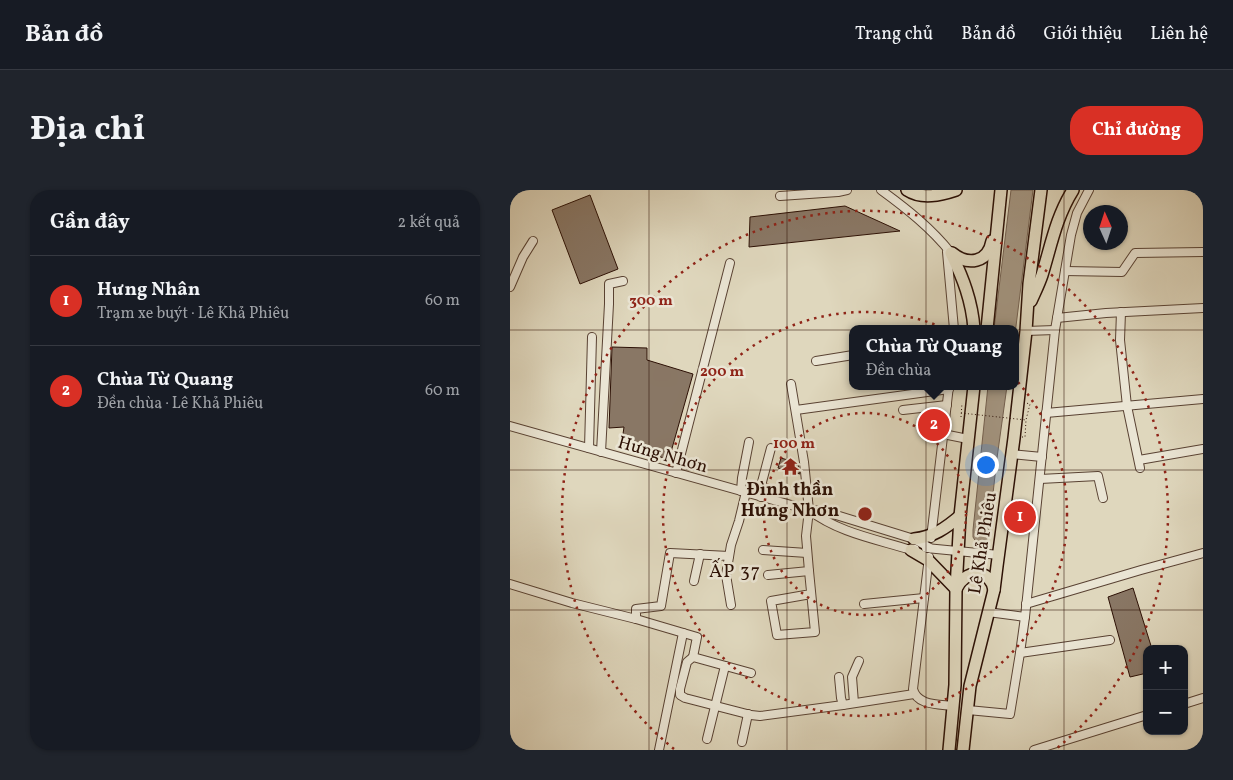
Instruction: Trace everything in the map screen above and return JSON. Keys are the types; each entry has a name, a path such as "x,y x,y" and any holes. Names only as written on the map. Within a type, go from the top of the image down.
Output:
{"highway":[{"path":"907,190 923,195 936,196 956,190"},
{"path":"987,325 1001,190"},
{"name":"Lê Khả Phiêu","path":"963,750 970,686 994,590 999,555 1026,331 1029,284 1042,190"},
{"path":"1028,307 1042,277 1056,224 1073,190"},
{"path":"949,250 959,259 976,261 984,258 992,246 998,220"},
{"path":"949,250 968,293 974,325"},
{"name":"Lê Khả Phiêu","path":"948,750 956,685 956,589 960,516 974,390"},
{"path":"960,516 931,536 912,544 956,589 960,580 975,574 989,579 994,590"}],"street":[{"path":"780,196 847,190"},
{"path":"881,190 905,207 949,250 954,325"},
{"path":"968,710 1010,714 1025,616 1055,330 1076,213 1089,190"},
{"path":"510,287 523,256 533,241"},
{"path":"1065,270 1122,272 1135,253 1203,252"},
{"path":"676,473 730,263"},
{"path":"601,452 609,304 608,284 623,281"},
{"path":"1057,318 1121,312 1203,308"},
{"path":"1121,312 1120,340 1127,406 1140,468"},
{"path":"1026,331 1055,330"},
{"path":"588,448 592,337"},
{"path":"816,361 849,356"},
{"path":"791,384 804,462 809,510 806,536 816,632 777,635 771,601 811,594"},
{"path":"796,410 935,390"},
{"path":"949,390 913,686 914,694 923,701 954,706"},
{"path":"1046,413 1203,399"},
{"path":"903,410 947,405"},
{"name":"Hưng Nhơn","path":"510,426 809,510 823,511 912,544"},
{"path":"944,434 968,439"},
{"path":"731,605 726,574 731,545 739,521 743,492 742,478 750,442"},
{"path":"761,496 762,482 771,448"},
{"path":"1139,460 1203,449"},
{"path":"1012,454 1042,457"},
{"path":"1040,479 1098,476 1103,498"},
{"name":"Hưng Nhơn","path":"809,510 840,528 930,548 999,555"},
{"path":"763,550 807,553"},
{"path":"636,615 661,606 670,553 729,556"},
{"path":"1026,604 1203,553"},
{"path":"694,582 700,554"},
{"path":"768,575 809,571"},
{"path":"510,584 572,603 636,615 697,637 693,657 687,662 680,689 680,695 685,698 760,716 914,694"},
{"path":"864,604 924,598"},
{"path":"988,612 1025,616"},
{"path":"660,750 683,633"},
{"path":"1020,654 1110,640"},
{"path":"693,657 751,673"},
{"path":"854,704 852,677 859,662"},
{"path":"706,739 725,666"},
{"path":"839,677 843,705"},
{"path":"1188,703 1203,698"},
{"path":"742,742 748,714"},
{"path":"1034,750 1143,716"}],"path":[{"path":"961,413 1026,420"}],"shaded area":[{"path":"1011,190 1033,190 1016,325 994,325"},
{"path":"988,390 1006,390 988,538 980,544 976,542 973,537"}],"building":[{"path":"590,195 618,269 580,284 552,210"},
{"path":"845,206 900,231 749,247 750,217"},
{"path":"612,347 647,348 647,360 693,374 669,459 621,448 624,427 609,428"},
{"name":"Đình thần Hưng Nhơn","path":"781,458 798,463 800,474 778,468"},
{"path":"1133,588 1151,645 1143,645 1143,674 1130,677 1108,597"}],"place":[{"name":"Chùa Từ Quang","path":"934,425"},
{"name":"Đình thần Hưng Nhơn","path":"790,466"},
{"name":"Hưng Nhân","path":"1020,517"}],"district":[{"name":"ẤP 37","path":"735,570"}]}
